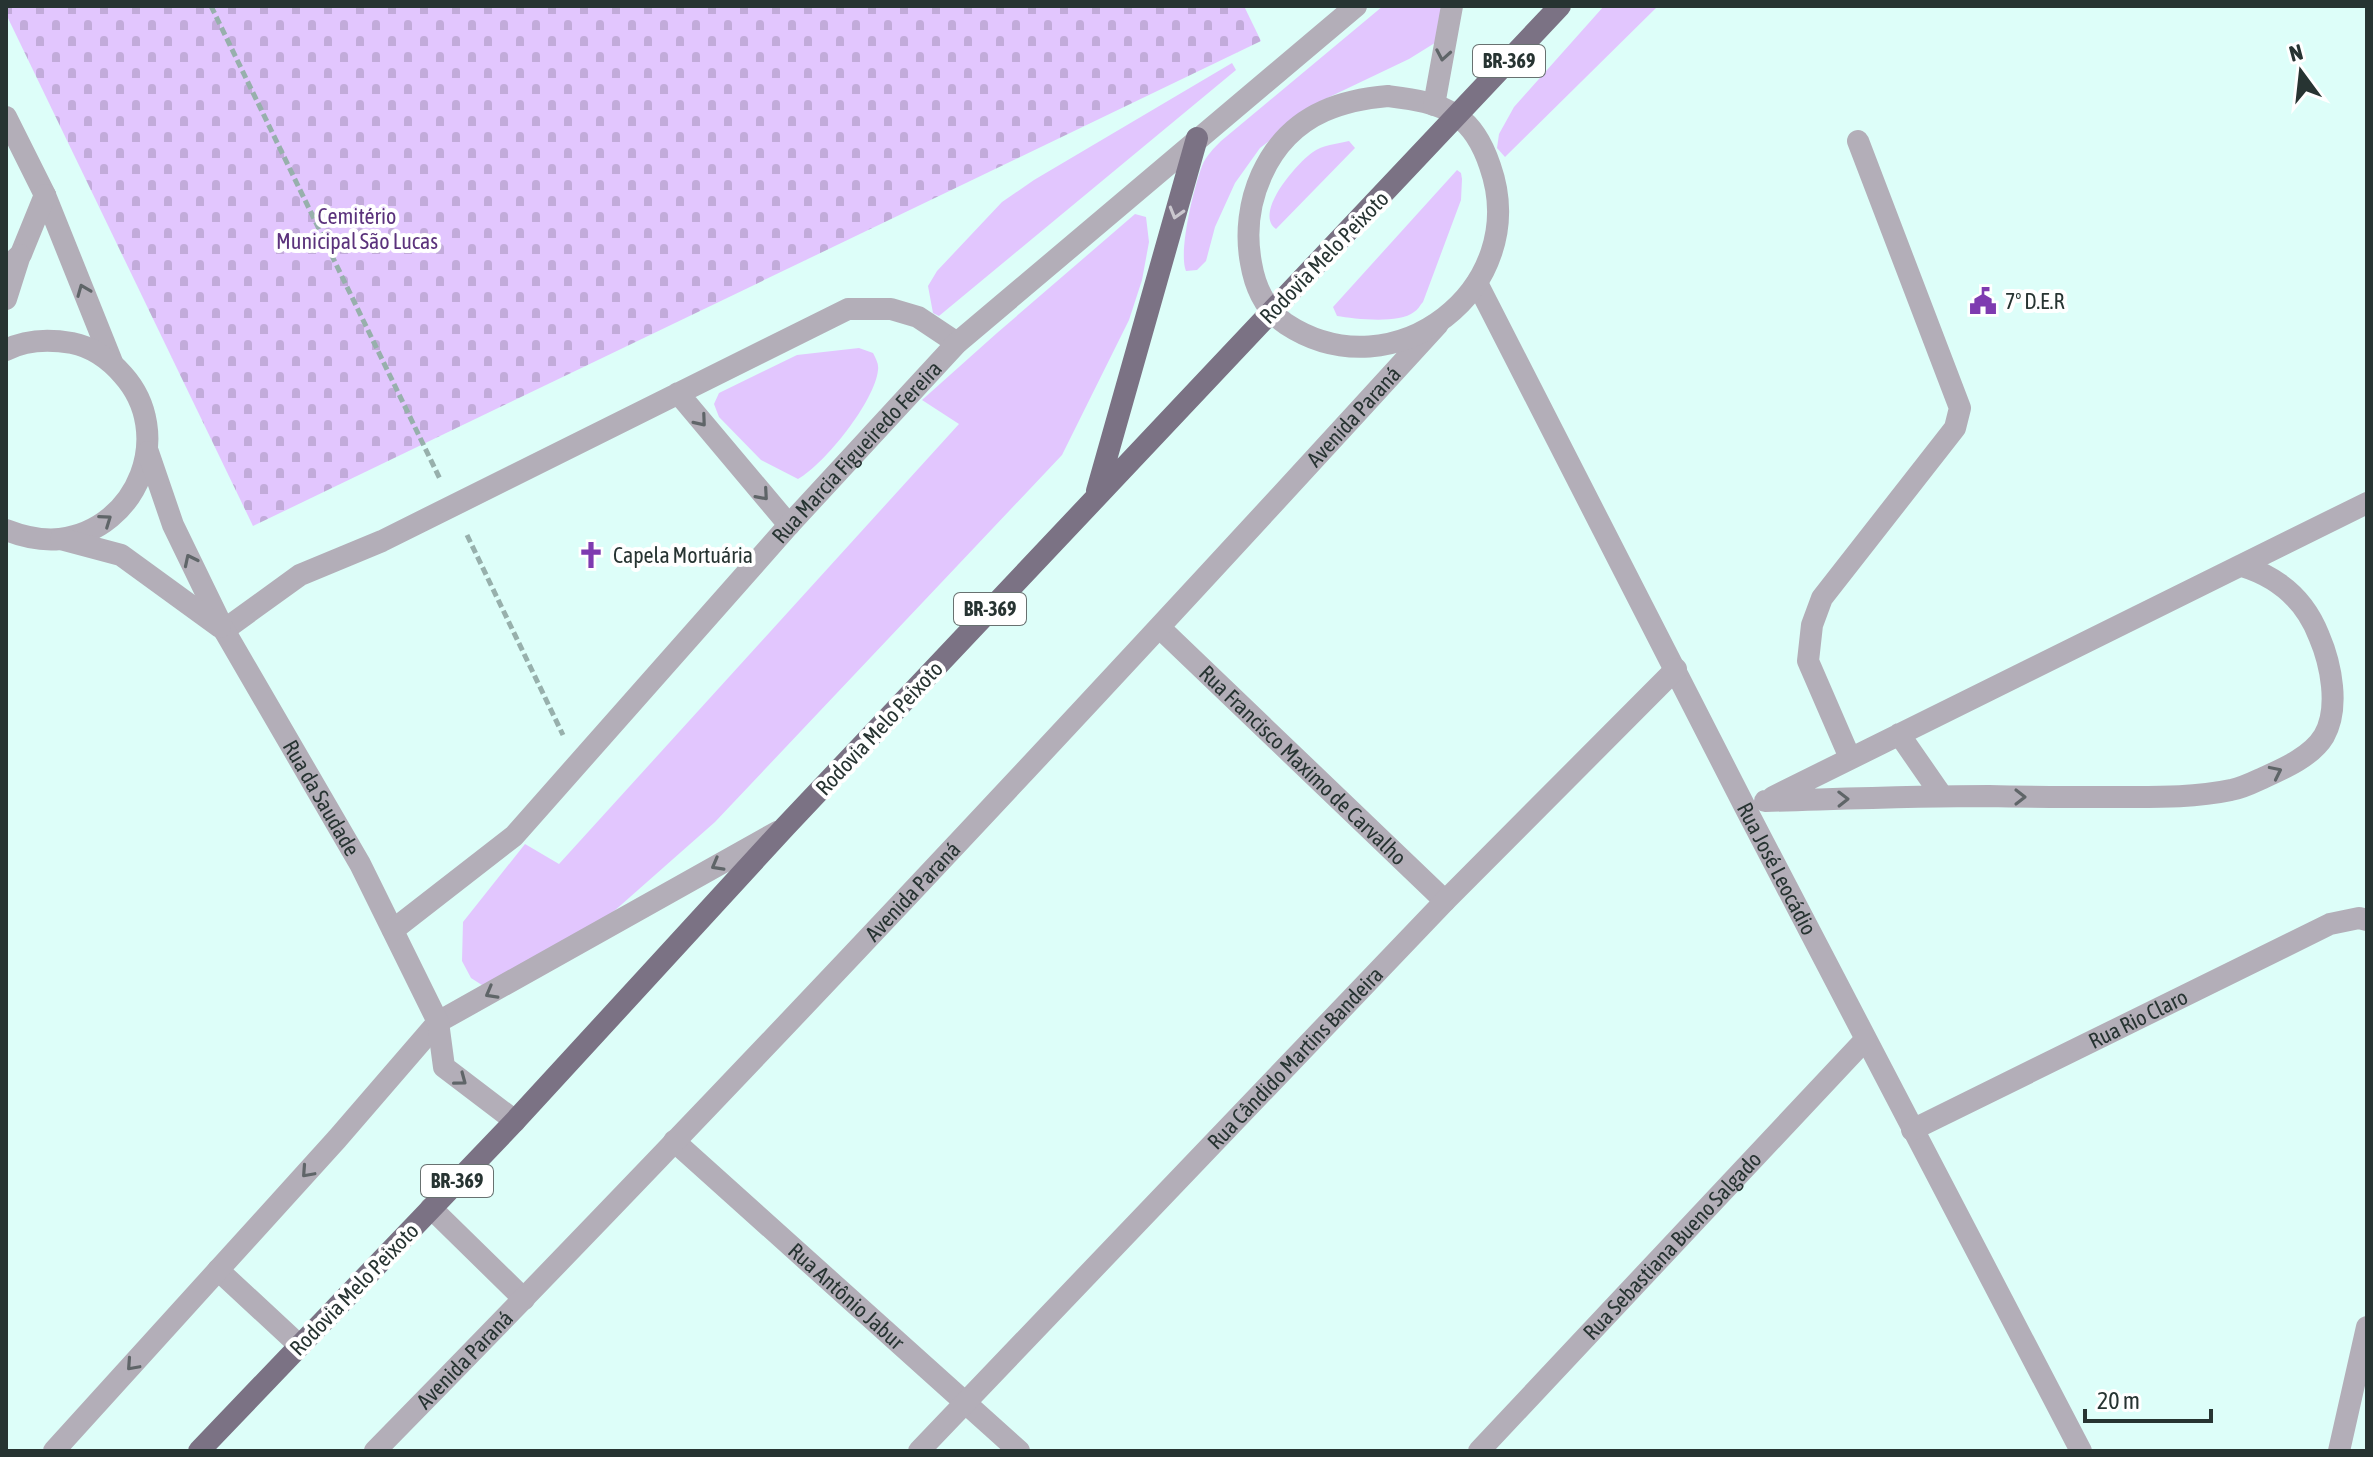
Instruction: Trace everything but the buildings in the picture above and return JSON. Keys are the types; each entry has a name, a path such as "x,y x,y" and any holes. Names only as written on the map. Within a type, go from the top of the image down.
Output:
{"main road":[{"name":"Rodovia Melo Peixoto","path":"201,1450 515,1121 785,827 1560,6"},
{"name":"BR-369","path":"1095,497 1197,138"}],"street":[{"name":"Rua Marcia Figueiredo Fereira","path":"393,930 514,836 789,525 957,343 1356,6"},
{"path":"1434,105 1452,6"},
{"path":"1439,323 1398,342 1353,346 1327,342 1301,332 1271,312 1260,292 1252,271 1248,225 1251,202 1269,159 1284,141 1321,112 1354,101 1388,96 1434,105 1458,116"},
{"name":"Avenida Paraná","path":"375,1451 524,1299 1160,628 1439,323 1460,305 1477,283 1490,257 1497,230 1498,201 1486,154 1458,116"},
{"path":"6,117 45,195 112,362"},
{"path":"1850,758 1808,661 1812,625 1822,598 1955,428 1960,408 1858,141"},
{"path":"6,299 13,261 45,195"},
{"name":"Rua José Leocádio","path":"1477,283 2073,1447"},
{"path":"6,530 28,538 61,539 121,555 224,630 300,575 382,541 848,309 891,309 918,317 957,343"},
{"path":"6,350 49,339 82,345 112,362 134,387 147,419 148,452 138,485 119,511 92,530 61,539"},
{"path":"678,393 789,525"},
{"name":"Rua da Saudade","path":"148,452 173,525 224,630 360,864 438,1022 444,1067 515,1121"},
{"path":"2242,566 2262,572 2289,591 2314,623 2324,646 2332,690 2331,714 2323,736 2305,755 2281,770 2234,790 2179,797 1942,796 1765,801 2367,503"},
{"name":"Rua Francisco Maximo de Carvalho","path":"1160,628 1445,901"},
{"name":"Rua Cândido Martins Bandeira","path":"919,1451 1445,901 1676,669"},
{"path":"1899,734 1942,796"},
{"path":"54,1451 337,1139 438,1022 785,827"},
{"name":"Rua Rio Claro","path":"1912,1130 2330,924 2359,918 2367,920"},
{"name":"Rua Sebastiana Bueno Salgado","path":"1479,1451 1865,1040"},
{"name":"Rua Antônio Jabur","path":"674,1141 1019,1451"},
{"path":"431,1208 524,1299"},
{"path":"218,1270 300,1346"},
{"path":"2339,1451 2367,1327"}],"path":[{"path":"211,6 577,764"}],"green space":[{"name":"Cemitério Municipal São Lucas","path":"6,6 1244,6 1261,41 253,526 6,14"},
{"path":"1383,6 1441,6 1438,41 1409,59 1321,101 1260,148 1235,183 1215,227 1206,261 1197,270 1186,271 1184,250 1188,219 1202,166 1208,156 1221,141"},
{"path":"1604,6 1658,6 1505,157 1497,148 1499,134 1514,107"},
{"path":"1232,63 1236,70 939,316 933,313 928,286 937,271 1002,202"},
{"path":"1349,141 1355,148 1276,229 1270,222 1270,212 1288,177 1317,150"},
{"path":"1457,170 1462,179 1461,200 1418,309 1407,316 1388,319 1337,316 1333,307"},
{"path":"1135,214 1146,217 1149,242 1142,280 1129,320 1062,455 715,822 604,920 485,987 471,978 462,961 463,922 525,844 559,864 959,424 922,400"},
{"path":"859,348 873,353 878,366 875,383 847,430 821,460 798,479 761,460 719,417 714,404 719,393 797,355"}],"place":[{"name":"7º D.E.R","path":"1983,301"},
{"name":"Capela Mortuária","path":"591,555"}]}
